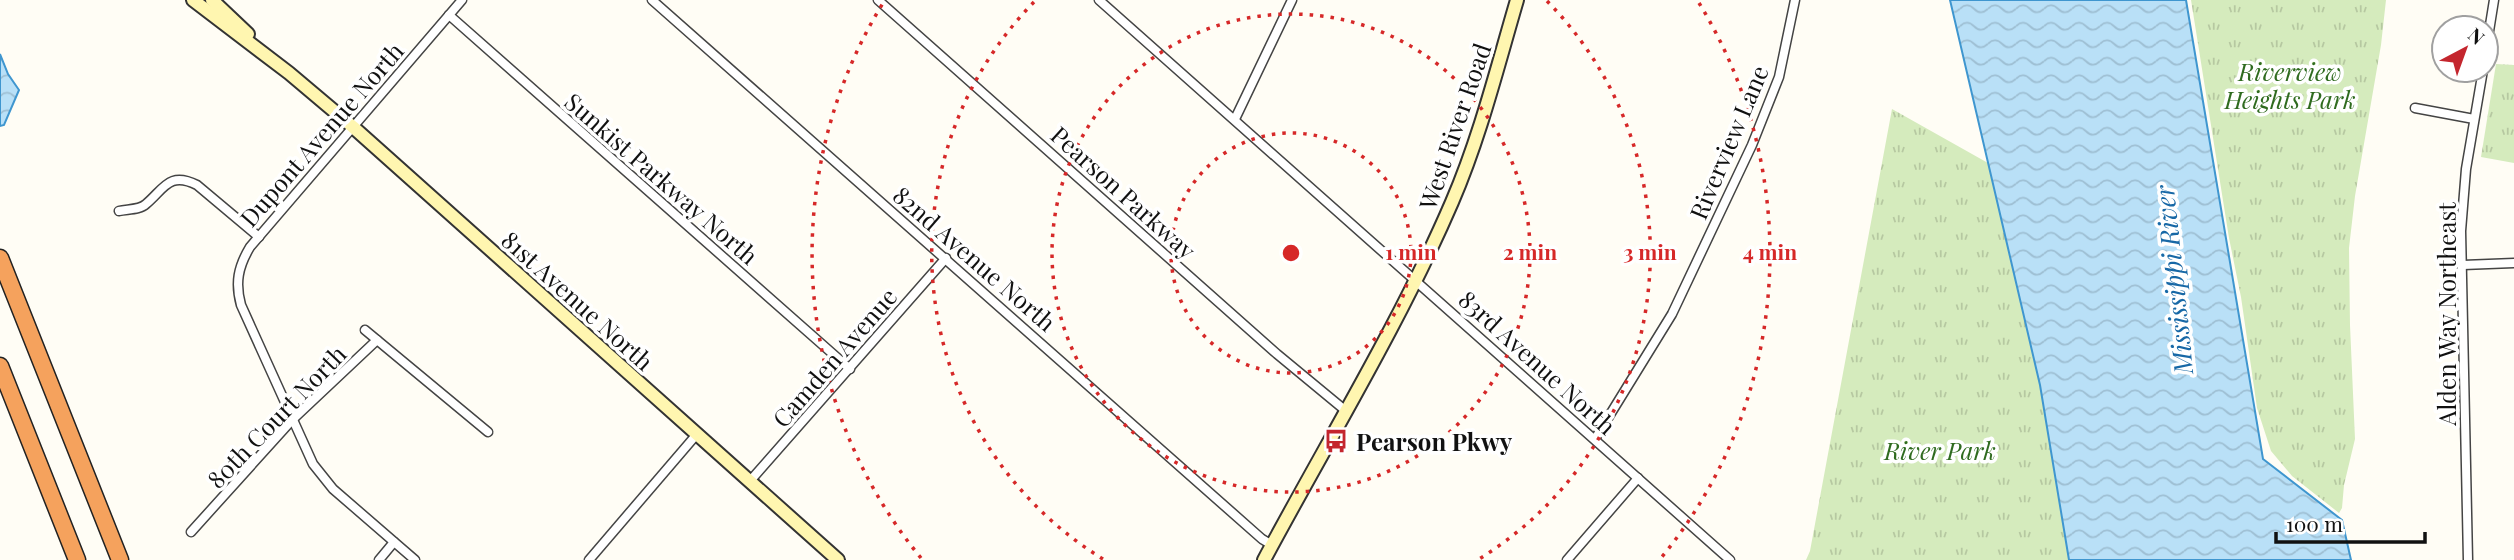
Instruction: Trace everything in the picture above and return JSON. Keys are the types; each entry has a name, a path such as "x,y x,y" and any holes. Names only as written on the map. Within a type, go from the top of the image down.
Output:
{"highway":[{"path":"0,258 120,560"},
{"path":"0,366 77,560"}],"street":[{"name":"81st Avenue North","path":"194,0 218,6 289,73 838,560"},
{"name":"Dupont Avenue North","path":"415,560 322,477 304,449 241,305 237,275 242,260 259,237 462,0"},
{"name":"82nd Avenue North","path":"652,0 1272,545"},
{"name":"Pearson Parkway","path":"878,0 1256,336 1346,411"},
{"name":"83rd Avenue North","path":"1099,0 1730,560"},
{"path":"1235,118 1292,0"},
{"name":"West River Road","path":"1264,560 1346,411 1438,233 1480,128 1517,0"},
{"name":"Riverview Lane","path":"1595,439 1672,314 1752,145 1779,77 1794,0"},
{"name":"Sunkist Parkway North","path":"449,15 850,369"},
{"name":"Alden Way Northeast","path":"2468,560 2461,231 2465,179 2480,84"},
{"path":"2414,108 2474,119"},
{"path":"119,211 144,207 168,183 178,179 188,180 259,237"},
{"name":"Camden Avenue","path":"750,481 946,258"},
{"path":"2463,265 2514,263"},
{"path":"365,330 377,341"},
{"name":"80th Court North","path":"191,532 292,420 377,341 488,432"},
{"path":"589,560 697,435"},
{"path":"1567,560 1638,478"},
{"path":"379,560 394,542"}],"green space":[{"name":"Riverview Heights Park","path":"2191,0 2386,0 2349,248 2355,439 2339,513 2292,476 2271,451 2257,408"},
{"path":"2500,64 2514,65 2514,163 2481,157 2493,84 2500,84"},
{"name":"River Park","path":"1892,109 1988,163 2040,385 2069,560 1806,560 1810,551"}],"water":[{"name":"Mississippi River","path":"1950,0 2186,0 2263,459 2342,520 2351,560 2069,560 2040,385"},
{"path":"0,54 8,74 19,90 4,125 0,126"}],"place":[{"name":"Pearson Pkwy","path":"1336,441"}]}
